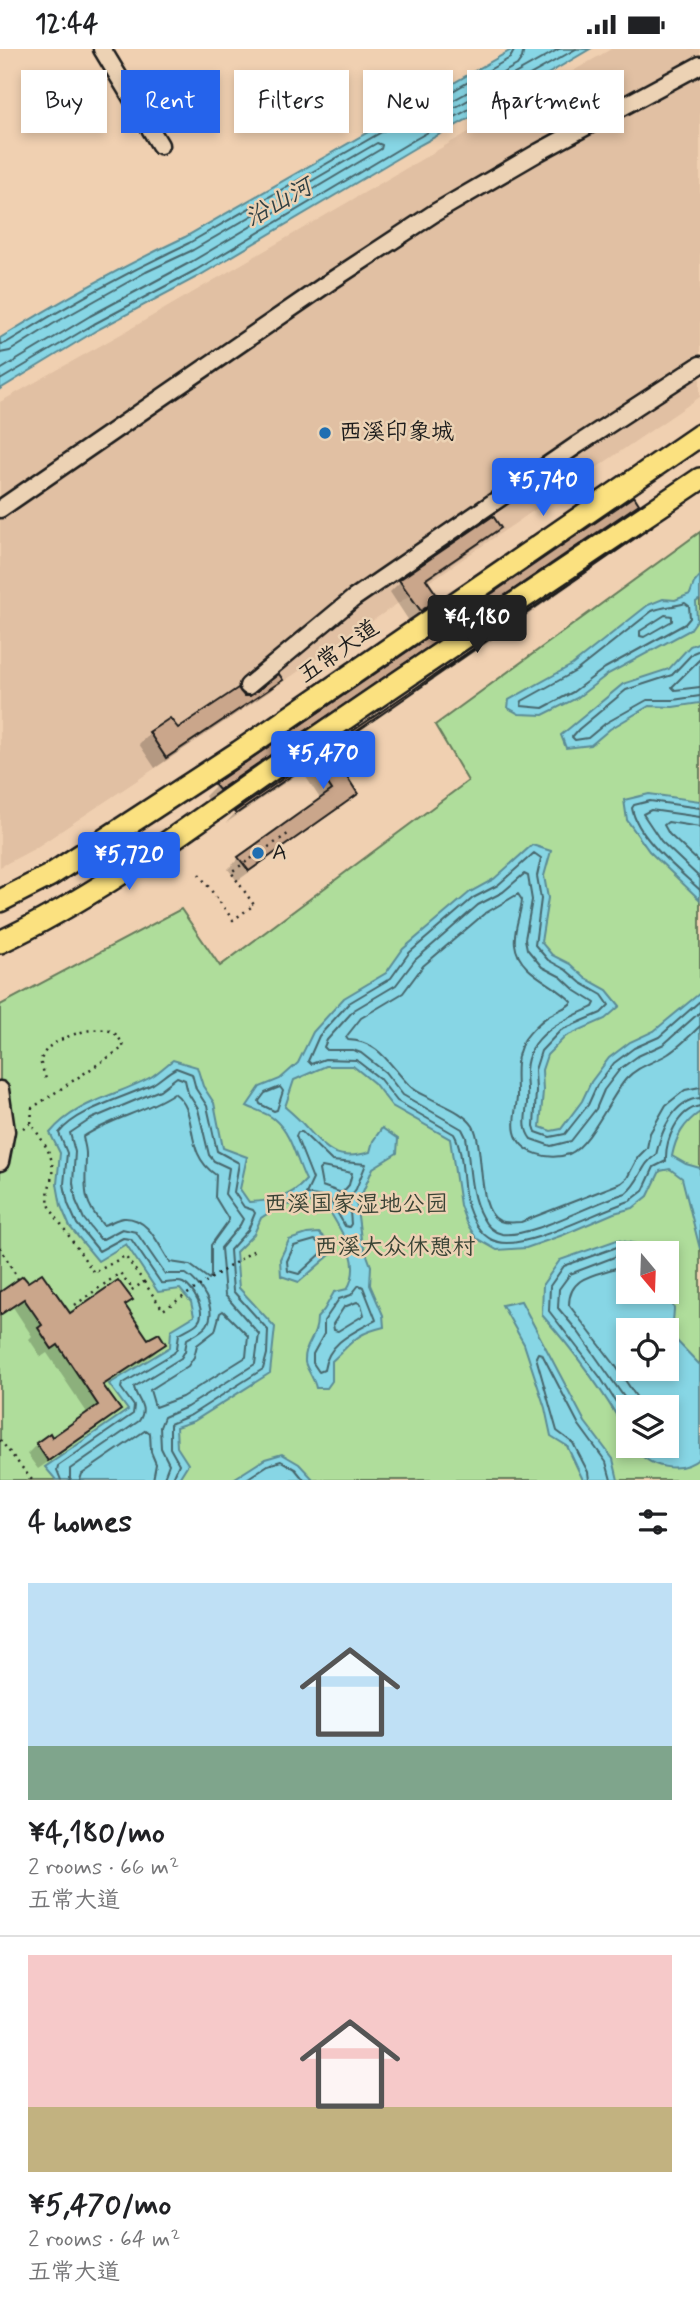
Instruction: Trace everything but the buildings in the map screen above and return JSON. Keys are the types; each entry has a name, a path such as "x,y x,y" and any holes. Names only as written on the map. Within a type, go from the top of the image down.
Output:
{"main road":[{"name":"五常大道","path":"0,901 49,876 239,752 700,435"},
{"path":"0,941 45,921 161,847 296,752 700,479"}],"street":[{"path":"102,49 160,145"},
{"path":"0,509 436,212 539,152 700,65"},
{"path":"248,687 354,598 567,452 700,365"},
{"path":"0,1090 6,1131 0,1162"}],"path":[{"path":"200,874 233,920 254,905 231,872 288,834"},
{"path":"46,1079 40,1061 47,1048 68,1038 87,1031 105,1030 117,1034 124,1047 32,1108 31,1123 50,1154 53,1166 47,1200 94,1273 125,1256 163,1310 256,1249"},
{"path":"6,1131 18,1132 31,1123"},
{"path":"0,1247 18,1279"},
{"path":"75,1305 120,1273 133,1289"},
{"path":"127,1293 144,1282"},
{"path":"0,1440 32,1480"}],"shaded area":[{"name":"西溪印象城","path":"611,49 700,49 700,397 214,729 34,849 0,867 0,402 467,133 624,133 624,70 575,70"}],"green space":[{"name":"西溪国家湿地公园","path":"700,532 700,1480 0,1480 0,1005 181,909 220,966 468,781 435,725"}],"water":[{"path":"513,49 590,49 554,70 476,70"},
{"path":"467,75 467,119 453,127 453,83"},
{"name":"沿山河","path":"366,133 442,133 199,276 97,330 0,389 0,338 91,285 185,237"},
{"path":"700,576 700,599 696,602 697,620 690,630 608,674 577,698 543,715 519,714 508,708 509,700 572,665 648,605 690,594"},
{"path":"700,642 700,703 673,707 649,706 610,729 591,745 566,748 561,735 623,684 669,669 690,646"},
{"path":"649,794 700,801 700,900 649,851 627,820 624,800"},
{"path":"532,845 551,851 544,876 548,898 541,942 552,955 607,990 620,1006 605,1019 566,1036 547,1055 542,1070 540,1127 551,1131 561,1129 609,1058 630,1042 654,1031 700,993 700,1112 682,1131 672,1156 700,1168 700,1249 682,1178 670,1169 660,1171 648,1196 633,1208 526,1248 497,1250 476,1238 466,1222 460,1205 450,1139 392,1106 374,1083 353,1066 326,1066 294,1080 285,1107 320,1142 340,1154 349,1156 370,1152 373,1141 382,1128 398,1139 397,1153 373,1168 362,1194 356,1201 361,1239 371,1266 370,1285 383,1315 384,1327 360,1336 350,1344 332,1361 332,1381 327,1388 316,1388 305,1362 306,1350 315,1331 317,1318 334,1292 347,1289 352,1278 352,1256 325,1203 297,1203 278,1207 261,1218 254,1234 236,1252 239,1288 275,1327 270,1373 194,1421 176,1427 177,1447 188,1464 178,1480 56,1480 45,1467 128,1410 109,1384 170,1347 171,1330 194,1316 191,1302 180,1289 158,1292 126,1244 98,1261 70,1227 61,1206 57,1184 60,1153 50,1133 72,1113 138,1084 173,1060 197,1067 203,1086 214,1103 223,1148 247,1157 240,1189 249,1202 273,1199 294,1191 306,1180 285,1132 274,1119 247,1106 260,1087 280,1079 298,1063 313,1032 344,998 386,973 403,949 470,892 494,879"},
{"path":"319,1233 329,1242 331,1254 299,1282 281,1276 280,1259 289,1240"},
{"path":"617,1240 622,1241 616,1241 616,1304 673,1304 674,1309 673,1318 616,1318 616,1381 679,1381 679,1343 700,1365 700,1458 683,1466 664,1467 645,1458 679,1458 679,1395 616,1395 616,1415 566,1343 542,1315 543,1284 560,1260"},
{"path":"521,1301 585,1422 613,1459 618,1480 583,1480 567,1446 551,1436 545,1408 524,1344 502,1305"},
{"path":"282,1454 299,1464 314,1480 232,1480 265,1459"}],"place":[{"name":"西溪印象城","path":"325,433"},
{"name":"A","path":"258,853"}],"park label":[{"name":"西溪大众休憩村","path":"395,1248"}]}
